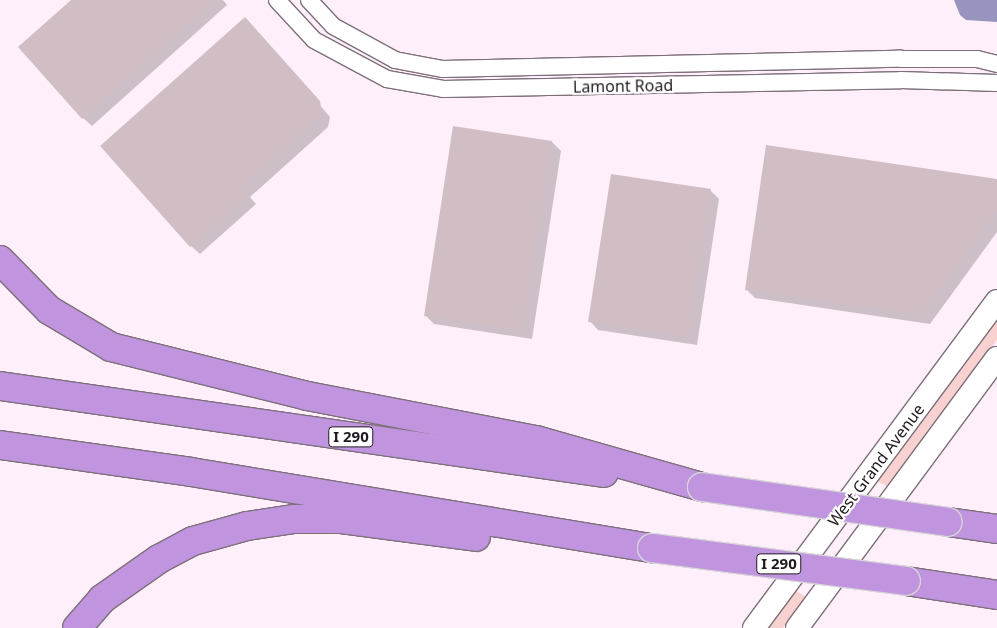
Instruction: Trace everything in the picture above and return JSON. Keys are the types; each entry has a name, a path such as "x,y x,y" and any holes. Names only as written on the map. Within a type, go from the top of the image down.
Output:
{"highway":[{"path":"0,260 49,310 111,347 307,396 536,440 702,487"},
{"name":"I 290","path":"0,386 997,530"},
{"name":"I 290","path":"0,445 192,472 652,548 997,594"},
{"path":"77,628 102,599 159,559 193,541 247,526 294,519 340,519 548,547 652,548"}],"main road":[{"name":"West Grand Avenue","path":"754,628 997,301"},
{"name":"West Grand Avenue","path":"797,628 997,358"}],"street":[{"name":"Lamont Road","path":"277,0 314,40 387,79 443,89 901,80 997,82"},
{"name":"Lamont Road","path":"309,0 333,26 395,60 443,69 901,59 977,59 997,64"}],"shaded area":[{"path":"954,0 997,0 997,22 966,20 960,15"},
{"path":"997,320 997,340 888,487 877,481"},
{"path":"796,591 806,597 783,628 768,628"}],"building":[{"path":"71,0 215,0 82,119 18,47"},
{"path":"245,17 320,101 322,114 242,187 248,195 190,247 100,146"},
{"path":"453,126 552,141 523,331 424,316"},
{"path":"766,145 997,179 997,211 921,315 745,290"},
{"path":"611,174 711,189 688,337 588,322"}]}
